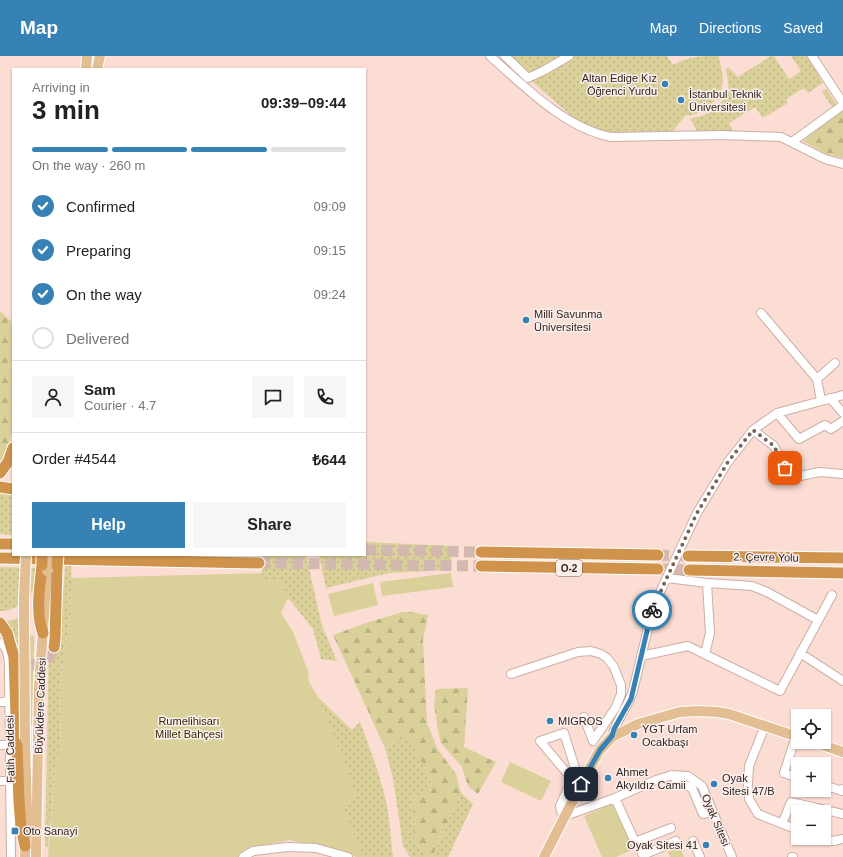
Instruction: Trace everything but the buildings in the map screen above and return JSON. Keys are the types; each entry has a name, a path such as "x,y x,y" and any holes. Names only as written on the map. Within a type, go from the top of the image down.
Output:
{"highway":[{"path":"0,473 8,462 12,451"},
{"path":"0,487 12,488"},
{"path":"0,544 12,544"},
{"name":"O-2","path":"481,552 658,555"},
{"path":"43,633 39,623 39,610 47,564 57,556"},
{"name":"2. Çevre Yolu","path":"688,556 843,558"},
{"path":"0,558 259,563"},
{"path":"47,564 55,640 54,647"},
{"name":"O-2","path":"481,566 658,569"},
{"name":"2. Çevre Yolu","path":"689,570 843,573"},
{"path":"0,623 7,633 14,657 19,802 25,852"}],"main road":[{"path":"86,68 88,56"},
{"path":"96,56 96,68"},
{"path":"96,68 100,56"},
{"name":"Büyükdere Caddesi","path":"25,852 27,814 24,598 26,556"},
{"name":"Büyükdere Caddesi","path":"36,857 38,718 43,633"},
{"path":"544,857 593,762 600,750 612,736 638,724 659,717 689,711 729,714 791,734"},
{"path":"831,748 843,752"}],"street":[{"path":"490,56 546,104 579,126 598,134 612,137 744,135 781,138 825,159 843,164"},
{"path":"505,56 528,78 569,56"},
{"path":"792,142 843,104 812,56"},
{"path":"760,313 818,379 826,399 843,413"},
{"path":"818,379 835,362"},
{"path":"612,736 614,729 631,699 653,607 697,513 728,462 753,430 777,414 843,395"},
{"path":"777,414 799,439 825,425 831,429 843,421"},
{"path":"753,430 774,446 790,478 820,472 843,474"},
{"path":"667,578 707,583 752,586 768,592 818,620"},
{"path":"705,654 710,633 707,583"},
{"path":"641,656 688,646 780,691 832,595"},
{"name":"Fatih Caddesi","path":"0,643 6,648 8,657 10,701 11,857"},
{"path":"511,674 578,652 591,651 601,654 607,658 614,667 621,685 621,694 616,707 593,740 584,717"},
{"path":"800,653 843,682"},
{"path":"0,702 10,701"},
{"path":"765,726 749,766 749,799 758,814 791,827"},
{"path":"565,816 561,811 560,806 576,771 564,733 540,741 572,779"},
{"path":"0,745 10,745"},
{"path":"791,776 784,773 792,749"},
{"name":"Oyak Sitesi","path":"565,816 614,798 656,780 672,775 688,776 702,786 733,856"},
{"path":"0,781 11,781"},
{"path":"831,787 842,791 843,789"},
{"path":"614,798 635,842 643,855 676,840"},
{"path":"782,824 791,802 800,805"},
{"path":"831,814 843,814"},
{"path":"635,842 671,828"},
{"path":"831,840 843,839"},
{"path":"693,841 700,857"},
{"path":"243,857 253,850 288,847 316,848 348,857"}],"green space":[{"path":"503,56 667,56 673,65 695,57 719,56 723,78 721,92 709,107 696,114 685,116 673,131 606,133 575,119"},
{"path":"771,56 774,56 789,79 801,71 791,56 807,56 823,83 808,93 804,88 786,99 788,103 763,118 755,107 729,123 734,132 697,131 690,119 709,113 721,102 729,90 726,70 728,67 738,77"},
{"path":"826,89 837,105 833,108 822,92"},
{"path":"843,107 843,158 827,154 803,141"},
{"path":"0,311 12,322 12,434 5,455 0,464"},
{"path":"0,491 12,492 12,535 0,534"},
{"path":"366,542 454,546 449,570 389,573 326,588 319,556 366,556"},
{"path":"66,556 72,556 70,614 59,691 61,744 55,769 48,848 45,845 49,641 53,577 59,647"},
{"path":"263,556 306,556 322,626 337,661 321,659 313,629 288,598 261,581"},
{"path":"0,567 36,568 35,585 32,592 21,604 5,611 0,611"},
{"name":"Rumelihisarı Millet Bahçesi","path":"262,573 262,581 281,581 288,598 281,613 293,632 308,671 309,682 318,697 340,751 355,795 344,810 364,857 357,857 289,840 248,849 244,851 240,857 48,857 55,769 61,743 59,691 70,614 71,578"},
{"path":"451,573 453,587 382,596 380,582"},
{"path":"373,583 378,605 334,616 328,594"},
{"path":"403,612 428,615 423,640 427,723 437,748 456,774 461,793 432,857 427,857 414,841 413,798 432,787 427,772 407,736 385,748 333,635"},
{"path":"19,618 20,674 4,622"},
{"path":"29,635 34,636 32,726 30,725"},
{"path":"468,688 464,747 496,762 478,794 468,786 462,767 441,743 434,704 436,689"},
{"path":"318,697 352,730 360,722 386,799 393,857 364,857 344,810 355,795 340,751"},
{"path":"407,736 427,772 432,787 414,841 427,857 410,857 403,846 393,778 385,748"},
{"path":"510,762 551,781 541,801 501,782"},
{"path":"461,793 473,804 448,857 432,857"},
{"path":"614,803 634,849 616,857 602,857 584,816"},
{"path":"680,847 684,857 670,857 668,852"}],"tunnel":[{"path":"366,550 481,552"},
{"path":"658,555 688,556"},
{"path":"259,563 481,566"},
{"path":"658,569 689,570"},
{"path":"16,661 24,665 38,664 50,656 54,647"}],"way so far":[{"path":"652,610 697,513 728,462 753,430 774,446 785,468"}],"place":[{"name":"Altan Edige Kız Öğrenci Yurdu","path":"665,84"},
{"name":"İstanbul Teknik Üniversitesi","path":"681,100"},
{"name":"Milli Savunma Üniversitesi","path":"526,320"},
{"name":"MIGROS","path":"550,721"},
{"name":"YGT Urfam Ocakbaşı","path":"634,735"},
{"name":"Ahmet Akyıldız Camii","path":"608,778"},
{"name":"Oyak Sitesi 47/B","path":"714,784"},
{"name":"Oto Sanayi","path":"15,831"},
{"name":"Oyak Sitesi 41","path":"706,845"}],"route":[{"path":"581,784 600,750 612,736 614,729 629,704 634,691 652,610"}]}
